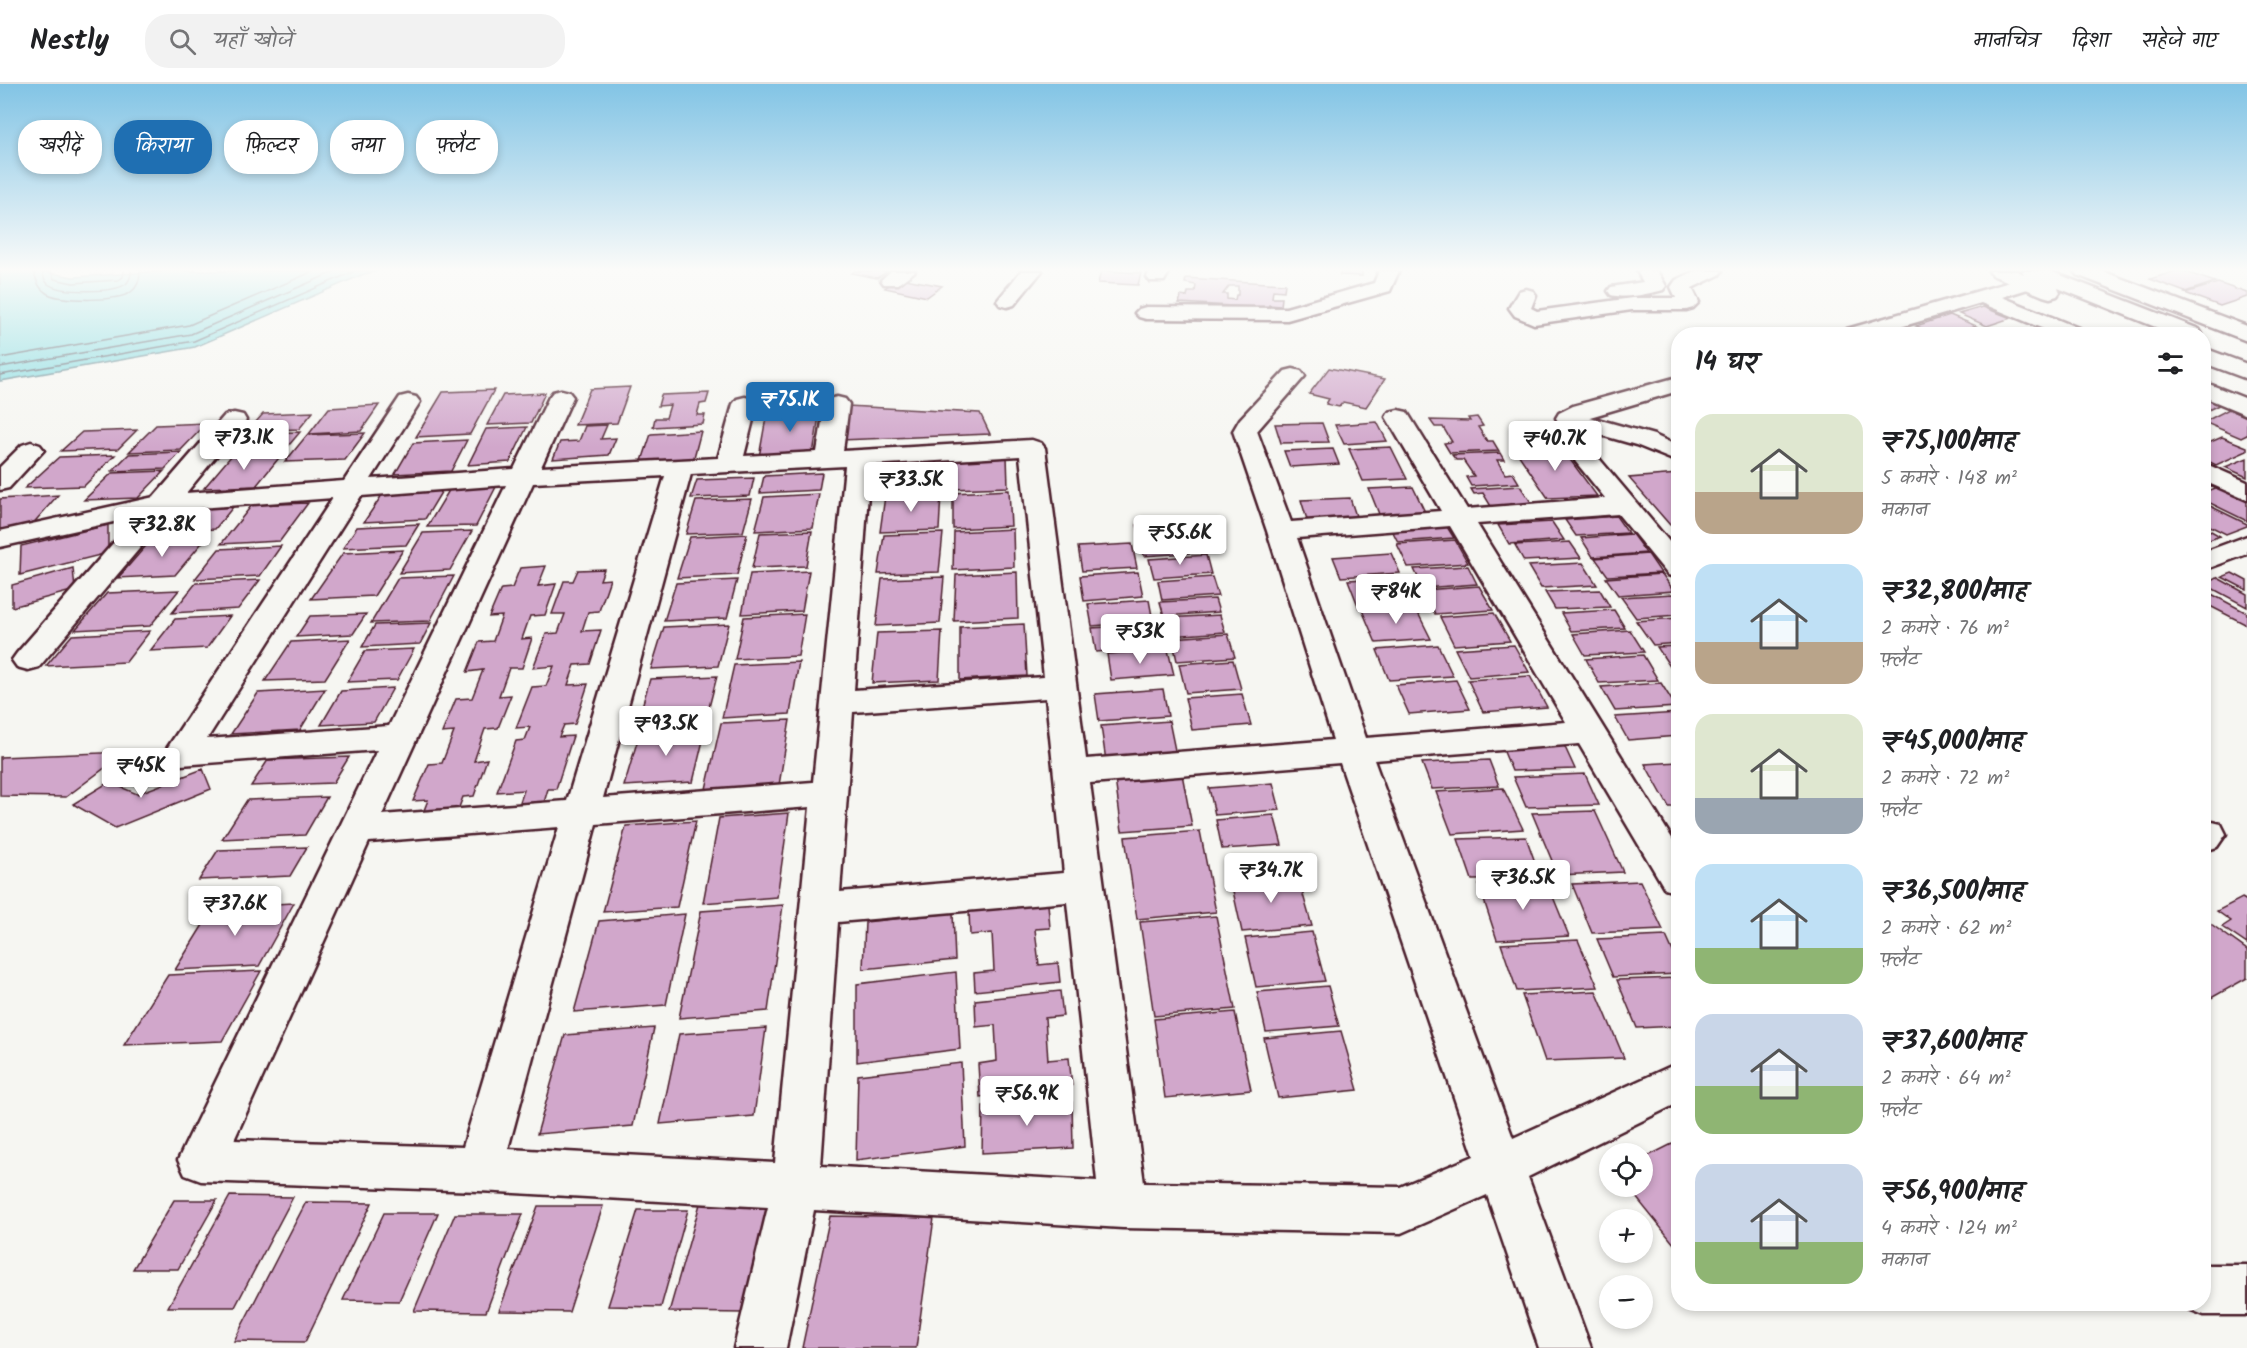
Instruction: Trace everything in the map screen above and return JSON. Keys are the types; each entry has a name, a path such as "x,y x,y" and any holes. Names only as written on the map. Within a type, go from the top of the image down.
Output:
{"street":[{"path":"2211,342 2247,357"},
{"path":"2211,358 2247,372"},
{"path":"1293,376 1245,431 1281,531 1353,750 1502,1166 1564,1348"},
{"path":"1671,386 1582,411 1568,418 1645,440 1671,452"},
{"path":"2211,392 2247,408"},
{"path":"561,397 201,1160 479,1169 1123,1205 1401,1210 1502,1166 1671,1085"},
{"path":"400,737 181,753 408,402"},
{"path":"729,466 745,404"},
{"path":"760,1348 796,1186 837,702 843,460 837,404"},
{"path":"1398,417 1671,867"},
{"path":"28,660 166,502 234,420"},
{"path":"0,539 166,502 523,476 1032,448 1123,1205"},
{"path":"0,482 31,450"},
{"path":"1588,461 1671,561"},
{"path":"479,1169 680,468"},
{"path":"2211,474 2247,492"},
{"path":"1281,531 1625,505"},
{"path":"2211,559 2247,544"},
{"path":"837,702 1061,686"},
{"path":"1072,772 1589,732"},
{"path":"357,830 829,793"},
{"path":"819,909 1085,886"},
{"path":"2211,1290 2247,1290"}],"water":[{"path":"0,330 234,330 195,347 0,381"}],"building":[{"path":"1329,368 1385,379 1366,407 1343,402 1339,407 1326,404 1329,399 1309,394"},
{"path":"630,387 617,423 575,425 590,389"},
{"path":"494,390 470,434 416,437 443,392"},
{"path":"545,393 531,423 487,425 503,395"},
{"path":"709,393 706,403 700,404 697,415 705,415 703,424 653,427 655,418 666,418 670,405 658,406 661,395"},
{"path":"2211,400 2221,404 2211,409"},
{"path":"379,405 361,431 309,434 329,408"},
{"path":"847,406 980,413 990,434 841,440"},
{"path":"820,409 813,454 759,457 767,412"},
{"path":"2229,409 2247,417 2247,435 2241,438 2211,425 2211,418"},
{"path":"313,412 299,429 248,431 263,414"},
{"path":"1477,417 1483,426 1478,427 1487,441 1493,441 1499,451 1450,453 1444,443 1452,442 1443,427 1435,427 1430,420 1470,421 1468,418"},
{"path":"1377,422 1387,441 1344,444 1335,425"},
{"path":"207,423 181,450 129,452 156,425"},
{"path":"1322,423 1329,442 1281,443 1275,424"},
{"path":"607,425 601,439 616,438 609,455 553,459 560,442 579,441 585,426"},
{"path":"527,427 510,462 468,465 486,429"},
{"path":"137,430 118,449 61,451 82,432"},
{"path":"701,431 693,461 641,464 651,434"},
{"path":"300,432 284,451 231,453 247,433"},
{"path":"365,433 345,460 285,462 307,435"},
{"path":"2222,437 2247,447 2247,451 2216,465 2211,462 2211,442"},
{"path":"467,440 451,471 395,474 413,443"},
{"path":"1560,446 1597,496 1548,498 1514,448"},
{"path":"1391,447 1407,479 1363,481 1349,449"},
{"path":"1333,449 1339,464 1290,467 1284,451"},
{"path":"181,452 165,469 112,471 129,454"},
{"path":"283,453 256,486 204,488 232,455"},
{"path":"1500,453 1504,460 1497,460 1505,474 1513,473 1519,483 1471,486 1466,477 1474,476 1463,460 1456,460 1452,455"},
{"path":"115,455 84,486 25,488 59,457"},
{"path":"1007,456 1008,487 952,489 953,459"},
{"path":"2247,458 2247,477 2225,467"},
{"path":"937,459 936,490 880,493 883,462"},
{"path":"164,471 138,498 84,500 112,473"},
{"path":"822,473 819,490 760,493 764,476"},
{"path":"1671,475 1671,525 1670,525 1629,478"},
{"path":"754,478 750,496 691,498 697,480"},
{"path":"497,485 476,526 427,527 451,487"},
{"path":"1520,486 1533,505 1492,508 1483,493 1474,494 1471,489"},
{"path":"1413,487 1425,512 1379,514 1369,489"},
{"path":"2217,487 2247,501 2247,521 2211,503 2211,489"},
{"path":"443,489 425,519 364,522 384,492"},
{"path":"1009,490 1011,526 953,529 953,493"},
{"path":"819,494 813,528 755,531 764,497"},
{"path":"941,494 939,530 880,532 885,496"},
{"path":"58,495 30,527 0,530 0,499"},
{"path":"1350,498 1358,522 1308,523 1301,500"},
{"path":"752,499 743,532 686,534 696,501"},
{"path":"308,503 280,541 221,544 252,505"},
{"path":"2211,506 2247,524 2247,526 2226,534 2211,526"},
{"path":"233,507 215,529 159,532 178,510"},
{"path":"1616,516 1628,533 1576,536 1565,520"},
{"path":"1192,521 1202,552 1144,556 1137,525"},
{"path":"1444,522 1454,538 1398,542 1390,526"},
{"path":"1552,522 1564,540 1509,544 1498,525"},
{"path":"419,524 406,545 343,548 357,527"},
{"path":"108,525 108,553 20,575 21,546"},
{"path":"1013,529 1014,567 953,570 954,532"},
{"path":"472,531 450,570 399,573 423,533"},
{"path":"812,531 806,566 752,568 760,533"},
{"path":"2211,531 2220,536 2211,539"},
{"path":"943,533 939,572 878,574 884,535"},
{"path":"747,534 737,575 677,578 690,537"},
{"path":"1632,534 1646,553 1593,557 1581,538"},
{"path":"206,538 175,575 118,578 151,540"},
{"path":"1455,540 1468,563 1408,567 1397,544"},
{"path":"1570,542 1581,558 1524,561 1515,545"},
{"path":"1132,544 1137,568 1082,571 1078,547"},
{"path":"281,546 260,576 195,579 219,549"},
{"path":"403,550 374,596 311,599 343,553"},
{"path":"1391,553 1400,573 1341,577 1333,557"},
{"path":"1648,554 1661,573 1608,576 1595,558"},
{"path":"1206,555 1211,574 1154,578 1149,559"},
{"path":"1583,563 1597,585 1541,588 1528,566"},
{"path":"546,566 538,586 556,584 545,615 530,616 522,639 532,638 522,668 509,668 499,696 511,695 498,728 485,729 474,761 487,759 474,796 463,797 456,815 421,818 428,800 413,801 429,764 442,763 454,732 442,733 456,699 472,698 483,670 467,672 479,642 493,641 502,616 489,617 501,589 512,588 520,568"},
{"path":"1468,566 1477,584 1423,588 1414,569"},
{"path":"73,568 75,590 12,607 12,585"},
{"path":"604,569 600,580 610,579 599,611 588,612 582,631 601,630 590,664 575,665 568,685 588,684 575,724 564,725 559,737 573,736 556,789 548,789 543,806 518,808 524,790 497,792 516,741 525,740 530,727 516,728 532,687 546,686 554,666 533,668 546,634 558,633 565,614 552,614 564,581 573,581 578,570"},
{"path":"809,571 802,611 742,614 750,574"},
{"path":"1017,572 1018,618 954,621 956,575"},
{"path":"1138,572 1143,596 1084,601 1080,576"},
{"path":"2232,573 2247,581 2247,590 2222,577"},
{"path":"1662,574 1671,587 1671,591 1618,595 1606,578"},
{"path":"454,576 430,621 371,623 398,578"},
{"path":"944,577 940,623 876,626 882,579"},
{"path":"1212,577 1218,596 1162,600 1158,581"},
{"path":"1403,577 1415,604 1359,608 1348,580"},
{"path":"2216,577 2247,594 2247,607 2211,588 2211,580"},
{"path":"260,580 238,609 172,613 196,583"},
{"path":"737,580 727,618 664,621 676,583"},
{"path":"1479,586 1493,610 1435,614 1424,590"},
{"path":"179,590 150,626 75,630 107,593"},
{"path":"1600,590 1610,607 1555,609 1545,592"},
{"path":"1671,594 1671,616 1636,618 1621,597"},
{"path":"2211,594 2247,613 2247,625 2211,607"},
{"path":"1215,599 1219,612 1164,616 1160,602"},
{"path":"1149,600 1153,621 1092,626 1088,604"},
{"path":"1415,607 1431,639 1376,643 1362,610"},
{"path":"1614,610 1625,628 1571,631 1561,613"},
{"path":"1494,613 1510,641 1454,645 1440,617"},
{"path":"366,614 353,634 296,637 310,616"},
{"path":"805,614 798,656 735,659 744,617"},
{"path":"1220,615 1225,632 1170,636 1166,618"},
{"path":"230,616 207,648 150,651 175,619"},
{"path":"1671,618 1671,644 1653,645 1636,621"},
{"path":"431,623 420,644 362,647 375,625"},
{"path":"729,624 718,666 651,669 664,627"},
{"path":"1024,624 1027,676 960,680 960,627"},
{"path":"1151,624 1156,647 1096,652 1092,628"},
{"path":"1630,630 1644,652 1585,655 1573,634"},
{"path":"150,631 126,662 46,666 72,635"},
{"path":"942,631 939,680 872,683 877,633"},
{"path":"1228,634 1235,657 1177,661 1172,638"},
{"path":"350,639 325,679 265,681 291,642"},
{"path":"1438,645 1453,676 1389,680 1377,650"},
{"path":"1514,645 1529,672 1469,677 1455,649"},
{"path":"1671,646 1671,668 1657,647"},
{"path":"414,649 397,680 347,682 365,651"},
{"path":"1168,650 1174,675 1111,680 1107,654"},
{"path":"1643,655 1658,680 1599,683 1586,659"},
{"path":"1233,660 1241,689 1186,693 1179,664"},
{"path":"799,662 790,714 722,718 734,665"},
{"path":"717,676 705,723 636,727 650,679"},
{"path":"1530,676 1547,707 1483,712 1468,680"},
{"path":"1456,680 1470,709 1409,714 1396,685"},
{"path":"1661,683 1671,699 1671,707 1615,711 1601,687"},
{"path":"393,688 374,722 321,725 341,691"},
{"path":"325,689 300,730 231,734 258,693"},
{"path":"1163,689 1168,716 1099,721 1095,694"},
{"path":"1242,694 1251,725 1192,730 1185,698"},
{"path":"1671,713 1671,737 1628,740 1615,717"},
{"path":"790,720 779,785 706,789 721,723"},
{"path":"1169,721 1176,755 1106,761 1101,726"},
{"path":"706,728 693,782 624,786 640,732"},
{"path":"1564,745 1575,769 1512,771 1502,747"},
{"path":"126,752 66,797 0,796 0,757"},
{"path":"349,757 333,783 251,786 268,760"},
{"path":"1489,760 1499,786 1432,789 1422,763"},
{"path":"1671,762 1671,807 1669,807 1645,764"},
{"path":"203,769 211,789 115,828 73,804 109,782 137,794"},
{"path":"1182,774 1192,826 1122,831 1115,779"},
{"path":"1585,774 1599,805 1526,807 1513,777"},
{"path":"1273,783 1280,810 1215,815 1209,788"},
{"path":"1503,788 1523,829 1452,834 1436,792"},
{"path":"327,797 305,835 222,839 247,800"},
{"path":"1595,811 1623,872 1558,875 1532,813"},
{"path":"789,813 777,897 703,903 719,818"},
{"path":"1274,815 1282,845 1222,849 1216,820"},
{"path":"696,821 677,907 603,912 626,826"},
{"path":"1200,831 1216,912 1137,919 1125,837"},
{"path":"1526,837 1541,879 1472,880 1458,839"},
{"path":"307,847 290,876 199,880 218,850"},
{"path":"1298,877 1312,926 1242,932 1231,882"},
{"path":"1640,881 1663,930 1592,933 1572,884"},
{"path":"1547,882 1569,936 1497,940 1479,885"},
{"path":"2242,898 2247,901 2247,944 2222,927 2231,921 2217,911"},
{"path":"294,903 259,966 175,970 214,907"},
{"path":"1048,904 1050,928 1035,929 1039,965 1058,963 1060,982 975,991 974,973 994,971 992,933 970,935 969,911"},
{"path":"783,905 768,1011 679,1018 701,911"},
{"path":"953,913 955,960 863,969 865,922"},
{"path":"685,914 666,1005 574,1012 599,921"},
{"path":"1216,916 1235,1009 1154,1016 1140,922"},
{"path":"2211,924 2247,950 2247,978 2211,998"},
{"path":"1312,932 1325,981 1256,987 1245,938"},
{"path":"1666,936 1671,947 1671,974 1613,977 1597,939"},
{"path":"1578,940 1598,987 1517,991 1501,944"},
{"path":"261,971 222,1041 124,1045 168,975"},
{"path":"956,972 960,1049 857,1062 857,984"},
{"path":"1671,978 1671,1026 1637,1028 1617,980"},
{"path":"1328,986 1339,1026 1266,1032 1257,992"},
{"path":"1060,991 1063,1016 1045,1018 1048,1060 1069,1058 1072,1086 980,1097 978,1064 997,1061 995,1025 976,1027 975,1000"},
{"path":"1596,991 1624,1058 1545,1061 1522,995"},
{"path":"1235,1012 1251,1090 1165,1098 1154,1019"},
{"path":"654,1028 633,1126 537,1134 565,1035"},
{"path":"766,1028 754,1116 660,1124 679,1034"},
{"path":"1341,1031 1358,1090 1278,1098 1264,1038"},
{"path":"961,1063 965,1146 856,1160 858,1075"},
{"path":"1072,1102 1073,1148 982,1153 983,1106"},
{"path":"1671,1144 1671,1240 1653,1218 1653,1209 1646,1209 1636,1197 1653,1197 1653,1154"},
{"path":"230,1196 293,1197 235,1307 168,1307"},
{"path":"174,1200 217,1200 178,1269 133,1269"},
{"path":"306,1202 372,1203 305,1342 234,1341"},
{"path":"700,1204 770,1205 745,1313 669,1312"},
{"path":"538,1206 603,1206 569,1312 499,1311"},
{"path":"638,1210 688,1210 661,1307 608,1306"},
{"path":"384,1213 438,1213 399,1301 343,1300"},
{"path":"455,1214 523,1214 486,1312 414,1311"},
{"path":"830,1216 934,1218 916,1348 802,1348"}]}
